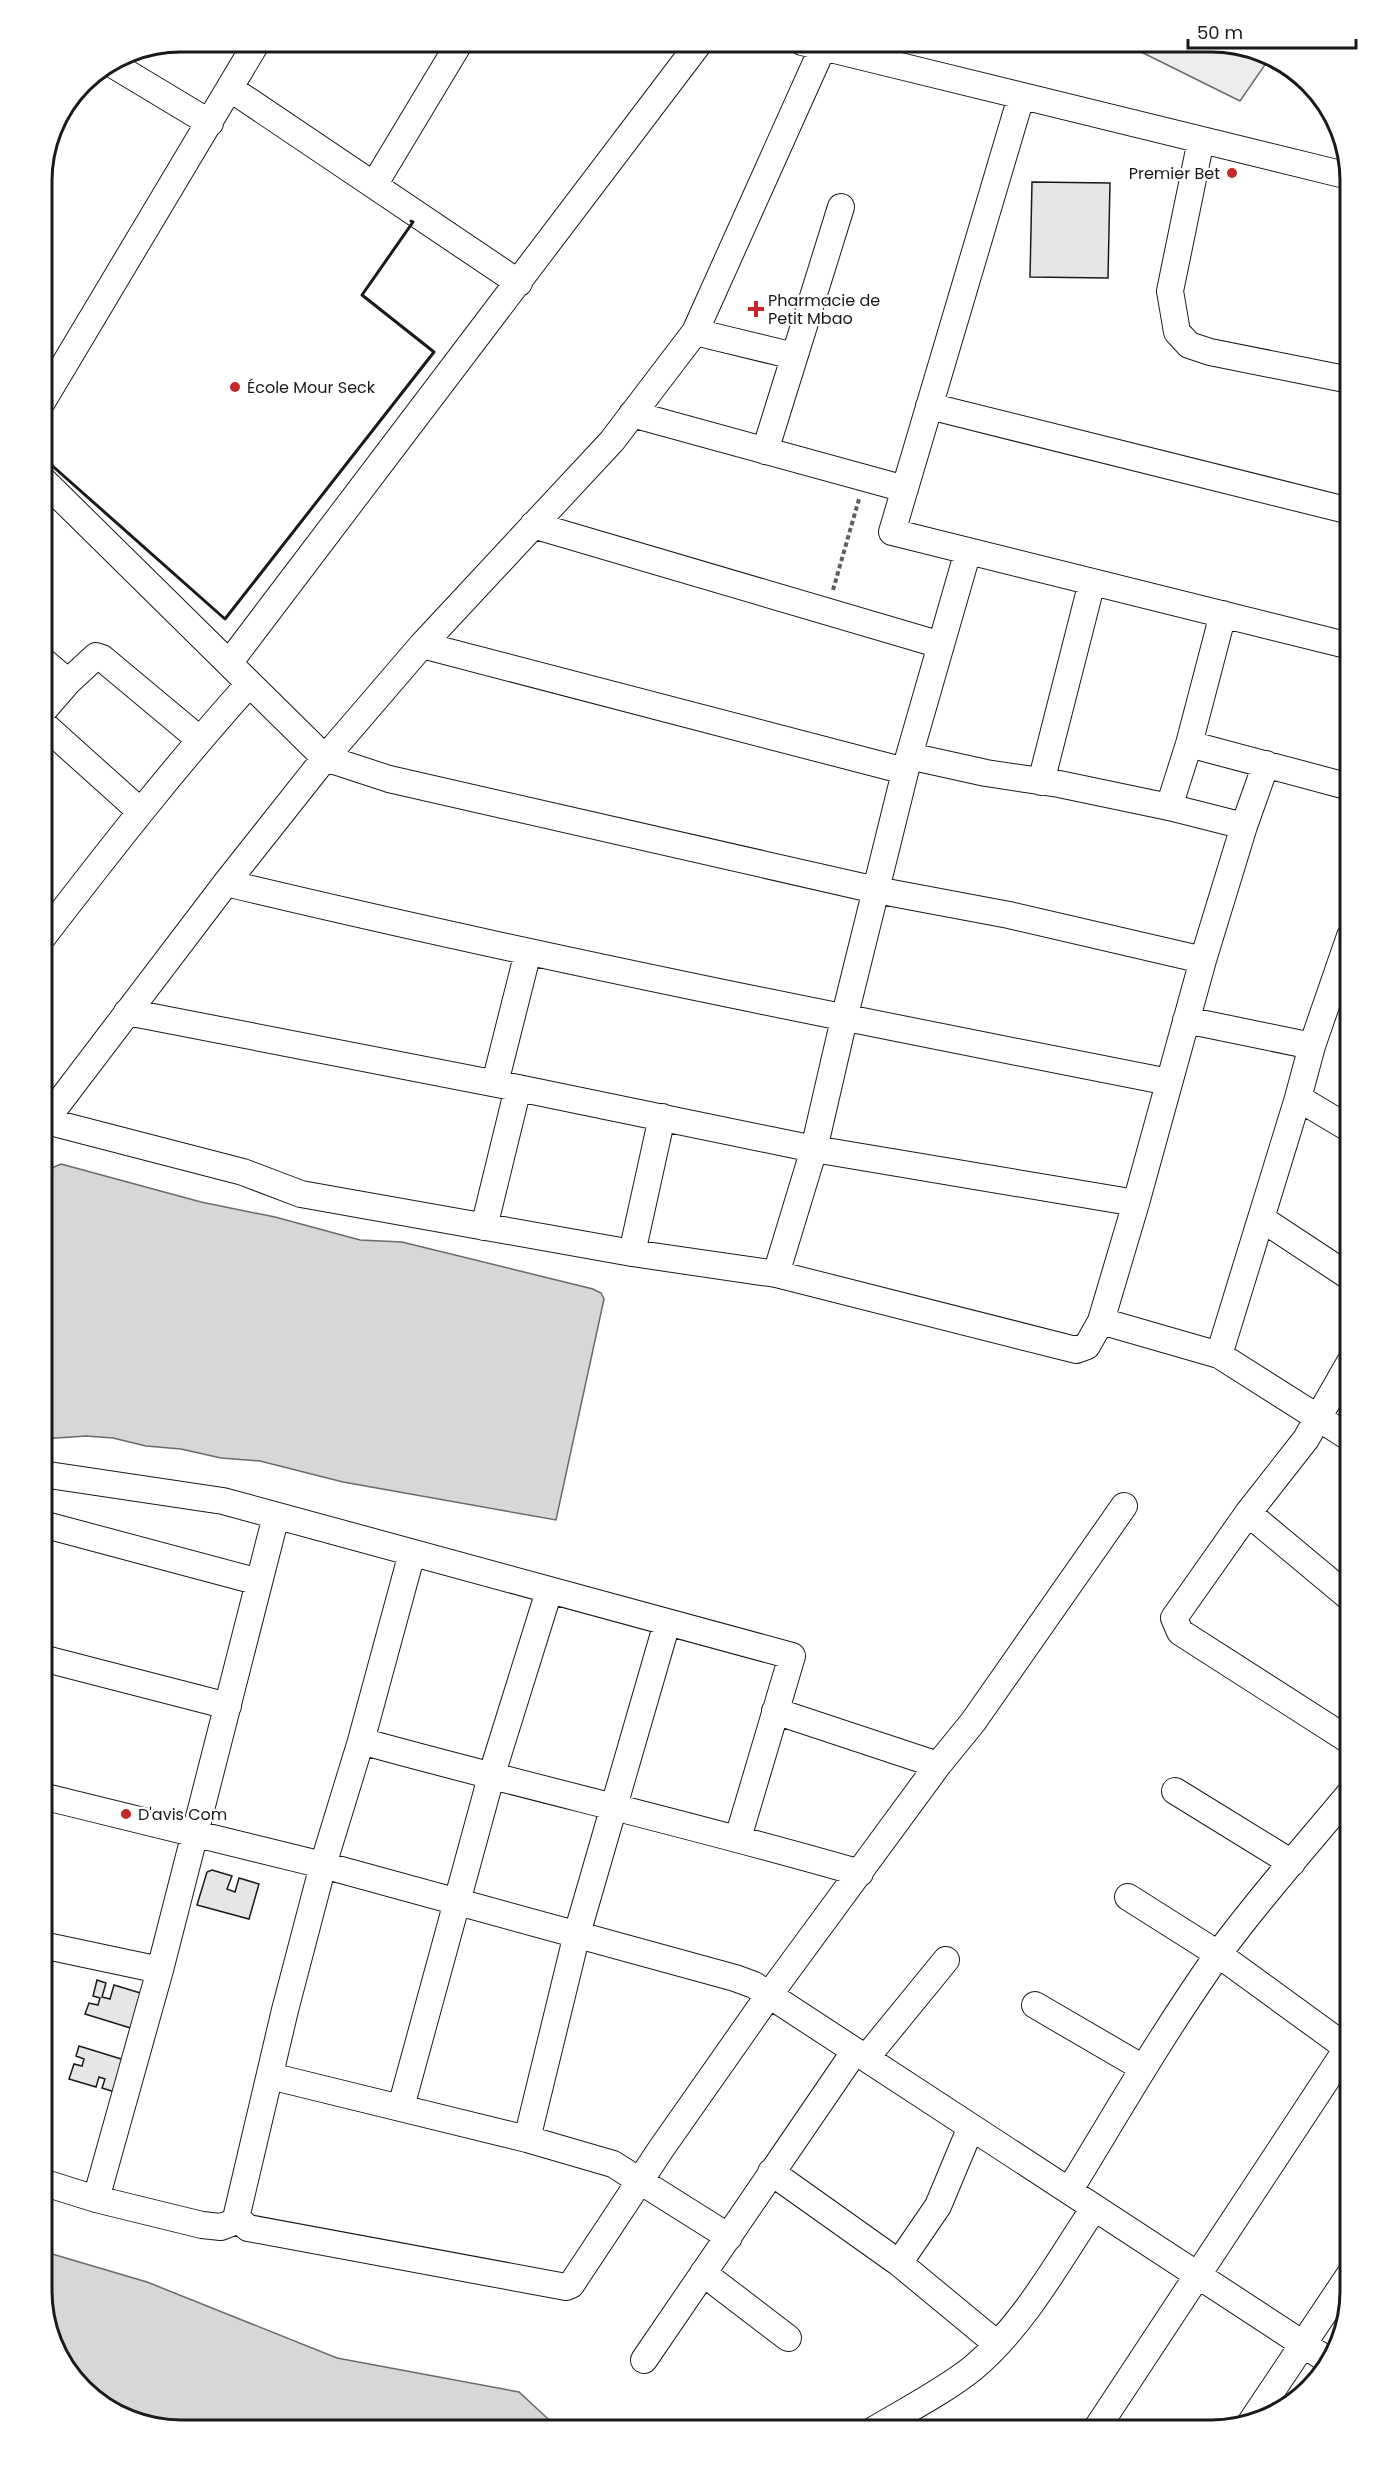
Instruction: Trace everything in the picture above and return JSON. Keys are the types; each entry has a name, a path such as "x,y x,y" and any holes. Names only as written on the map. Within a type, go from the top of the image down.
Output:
{"street":[{"path":"53,384 251,53"},
{"path":"374,185 453,53"},
{"path":"229,663 692,53"},
{"path":"53,1112 226,883 325,758 422,645 612,441 695,332 809,53"},
{"path":"844,53 1339,174"},
{"path":"119,69 210,123"},
{"path":"231,89 519,283"},
{"path":"1021,97 892,532 1340,643"},
{"path":"1201,140 1170,291 1177,332 1189,345 1210,352 1340,378"},
{"path":"765,451 841,207"},
{"path":"695,332 794,356"},
{"path":"929,406 1340,509"},
{"path":"632,414 905,489"},
{"path":"53,490 325,758 389,779 876,890 1009,915 1203,960"},
{"path":"533,525 941,645"},
{"path":"776,1274 814,1149 907,764 968,551"},
{"path":"1041,782 1092,582"},
{"path":"1168,807 1189,744 1223,614"},
{"path":"422,645 907,764 1059,784 1244,826"},
{"path":"53,699 90,659 96,656 102,658 199,739"},
{"path":"53,669 68,682"},
{"path":"53,924 140,811 199,739 249,684"},
{"path":"53,733 140,811"},
{"path":"1189,744 1340,784"},
{"path":"53,1125 243,1172 301,1194 632,1253 776,1274 1076,1350 1087,1346 1101,1322 1203,960 1244,826 1266,764"},
{"path":"226,883 528,952 844,1019 1169,1082"},
{"path":"484,1227 528,952"},
{"path":"1220,1355 1312,1046 1340,984"},
{"path":"127,1012 814,1149 1136,1203"},
{"path":"1186,1020 1312,1046"},
{"path":"1298,1098 1340,1123"},
{"path":"632,1253 662,1117"},
{"path":"1262,1219 1340,1270"},
{"path":"1101,1322 1220,1355 1340,1432"},
{"path":"1340,1380 1306,1439 1248,1513 1174,1618 1180,1632 1340,1735"},
{"path":"52,1475 204,1497 792,1656 738,1838"},
{"path":"412,1553 361,1741 323,1865 237,2208 239,2220 248,2228 569,2287 769,1995 938,1765 973,1722 1124,1506"},
{"path":"1248,1513 1340,1590"},
{"path":"96,2199 160,1970 276,1516"},
{"path":"52,1527 260,1582"},
{"path":"401,2107 491,1777 549,1591"},
{"path":"527,2139 577,1934 667,1623"},
{"path":"52,1662 228,1706"},
{"path":"775,1711 938,1765"},
{"path":"361,1741 614,1809 738,1838 860,1874"},
{"path":"1175,1791 1292,1863"},
{"path":"52,1798 323,1865 754,1985 1322,2356"},
{"path":"1069,2192 1143,2068 1218,1954 1340,1805"},
{"path":"1128,1897 1218,1954 1340,2041"},
{"path":"52,1947 160,1970"},
{"path":"644,2360 771,2172 860,2055 946,1960"},
{"path":"1035,2004 1143,2068"},
{"path":"1102,2420 1340,2060"},
{"path":"270,2076 527,2139 613,2164 729,2237"},
{"path":"899,2263 938,2206 971,2127"},
{"path":"771,2172 899,2263 997,2344"},
{"path":"52,2185 96,2199 202,2225 220,2227 239,2220"},
{"path":"890,2420 971,2369 997,2344 1029,2306 1094,2208"},
{"path":"703,2273 788,2338"},
{"path":"1258,2411 1340,2289"}],"path":[{"path":"827,611 865,478"}],"shaded area":[{"path":"1143,53 1219,53 1252,59 1265,65 1240,101"},
{"path":"61,1164 201,1202 275,1217 360,1240 402,1242 593,1289 601,1293 604,1299 556,1520 343,1482 260,1461 221,1458 181,1449 146,1446 113,1438 86,1436 52,1438 53,1168"},
{"path":"52,2254 147,2282 337,2358 519,2392 549,2420 173,2420 140,2414 124,2407 96,2389 84,2377 66,2349 55,2317 52,2292"}],"building":[{"path":"1032,182 1110,183 1108,278 1030,277"},
{"path":"212,1870 232,1876 227,1889 235,1892 239,1878 259,1884 249,1919 197,1905 207,1872"},
{"path":"97,1980 106,1983 102,1997 110,1999 114,1985 147,1995 137,2030 85,2014 89,2003 98,2005 100,1998 93,1996"},
{"path":"79,2046 131,2062 121,2094 102,2088 105,2079 99,2077 96,2087 69,2079 74,2064 82,2066 84,2059 76,2056"}],"wall":[{"path":"53,466 225,619 434,352 362,295 413,222 411,221"}],"place":[{"name":"Premier Bet","path":"1232,173"},
{"name":"Pharmacie de Petit Mbao","path":"756,309"},
{"name":"École Mour Seck","path":"235,387"},
{"name":"D'avis Com","path":"126,1814"}]}
